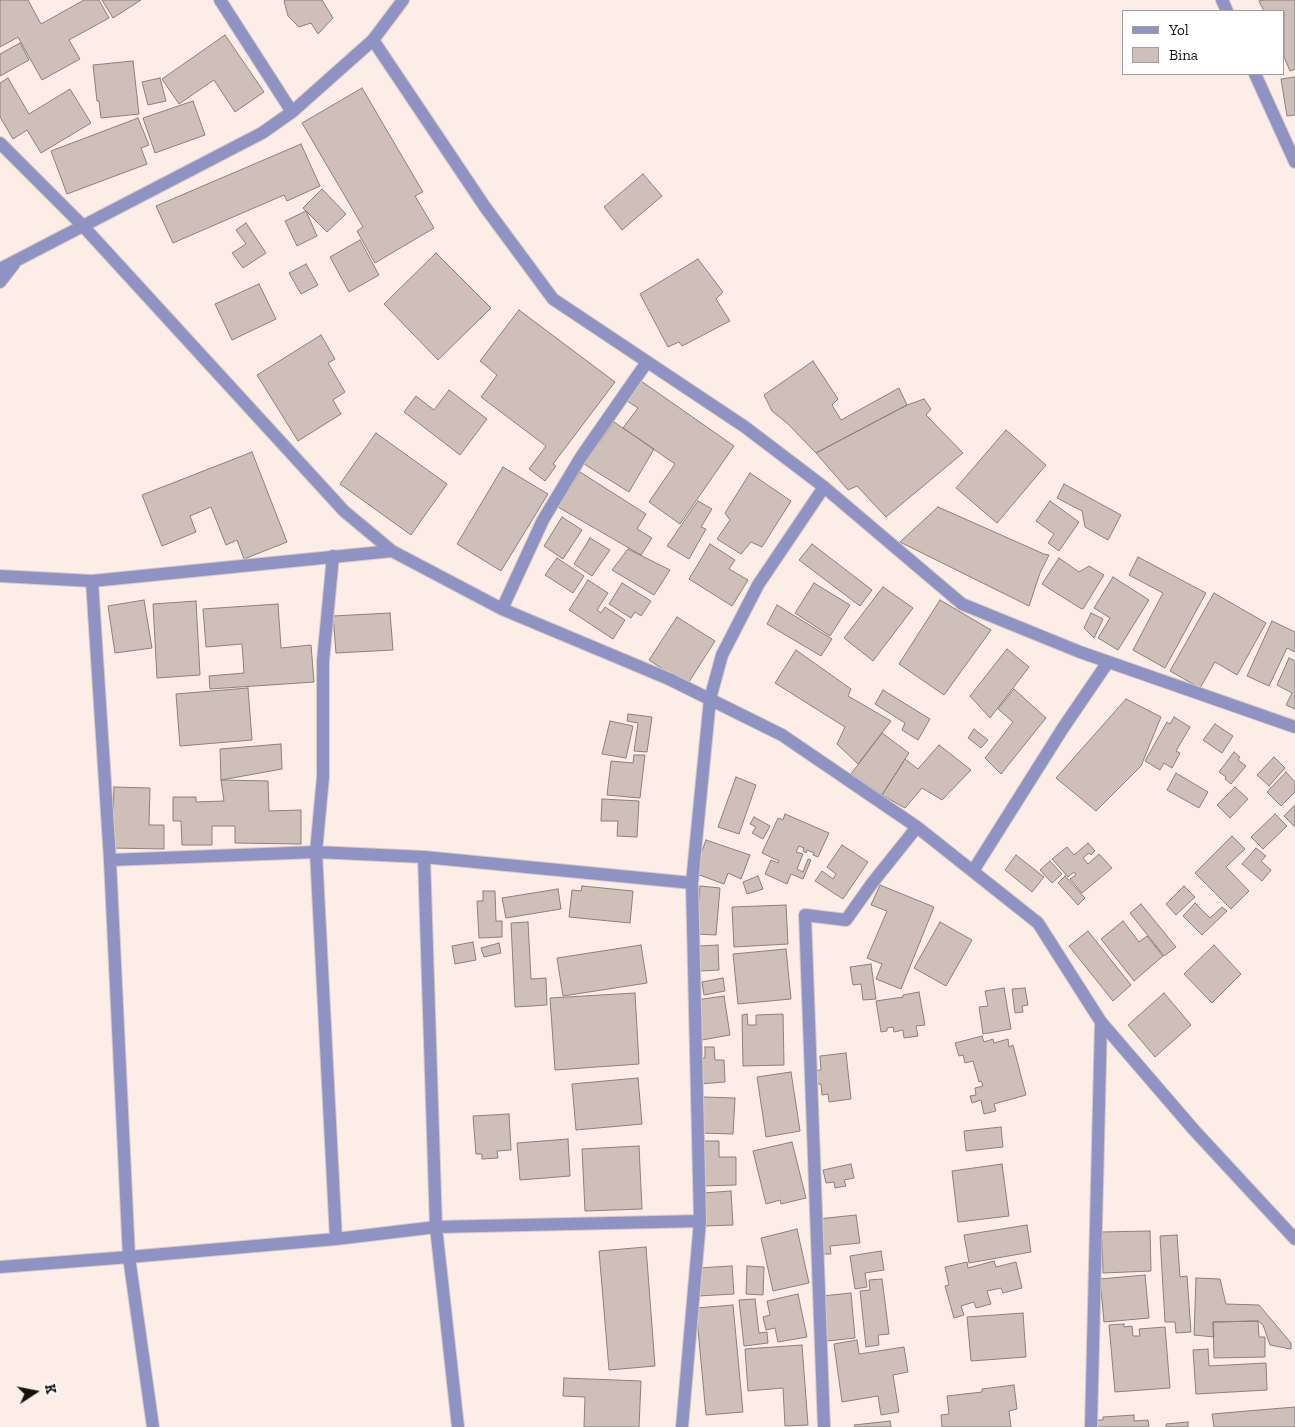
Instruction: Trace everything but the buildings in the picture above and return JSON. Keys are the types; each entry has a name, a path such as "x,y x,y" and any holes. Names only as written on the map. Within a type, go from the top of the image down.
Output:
{"street":[{"path":"220,0 292,112"},
{"path":"0,269 262,133 292,112 373,40 403,0"},
{"path":"373,40 485,207 553,299 745,427 824,487 962,604 1080,652 1295,726"},
{"path":"1255,75 1295,162"},
{"path":"0,143 83,226 344,511 392,550 502,609 669,679 782,735 917,826 1038,923 1101,1022 1194,1130 1295,1239"},
{"path":"0,282 17,260"},
{"path":"502,609 543,520 581,457 647,362"},
{"path":"682,1427 700,1221 692,883 710,699 722,655 758,585 824,487"},
{"path":"0,576 92,580 392,550"},
{"path":"333,556 323,661 323,777 316,852 336,1239"},
{"path":"92,580 110,860 129,1257 153,1427"},
{"path":"973,871 1062,728 1108,662"},
{"path":"824,1427 805,915 846,920 917,826"},
{"path":"110,860 316,852 424,857 692,883"},
{"path":"424,857 436,1227 458,1427"},
{"path":"1091,1427 1101,1022"},
{"path":"0,1266 336,1239 436,1227 700,1221"}]}
